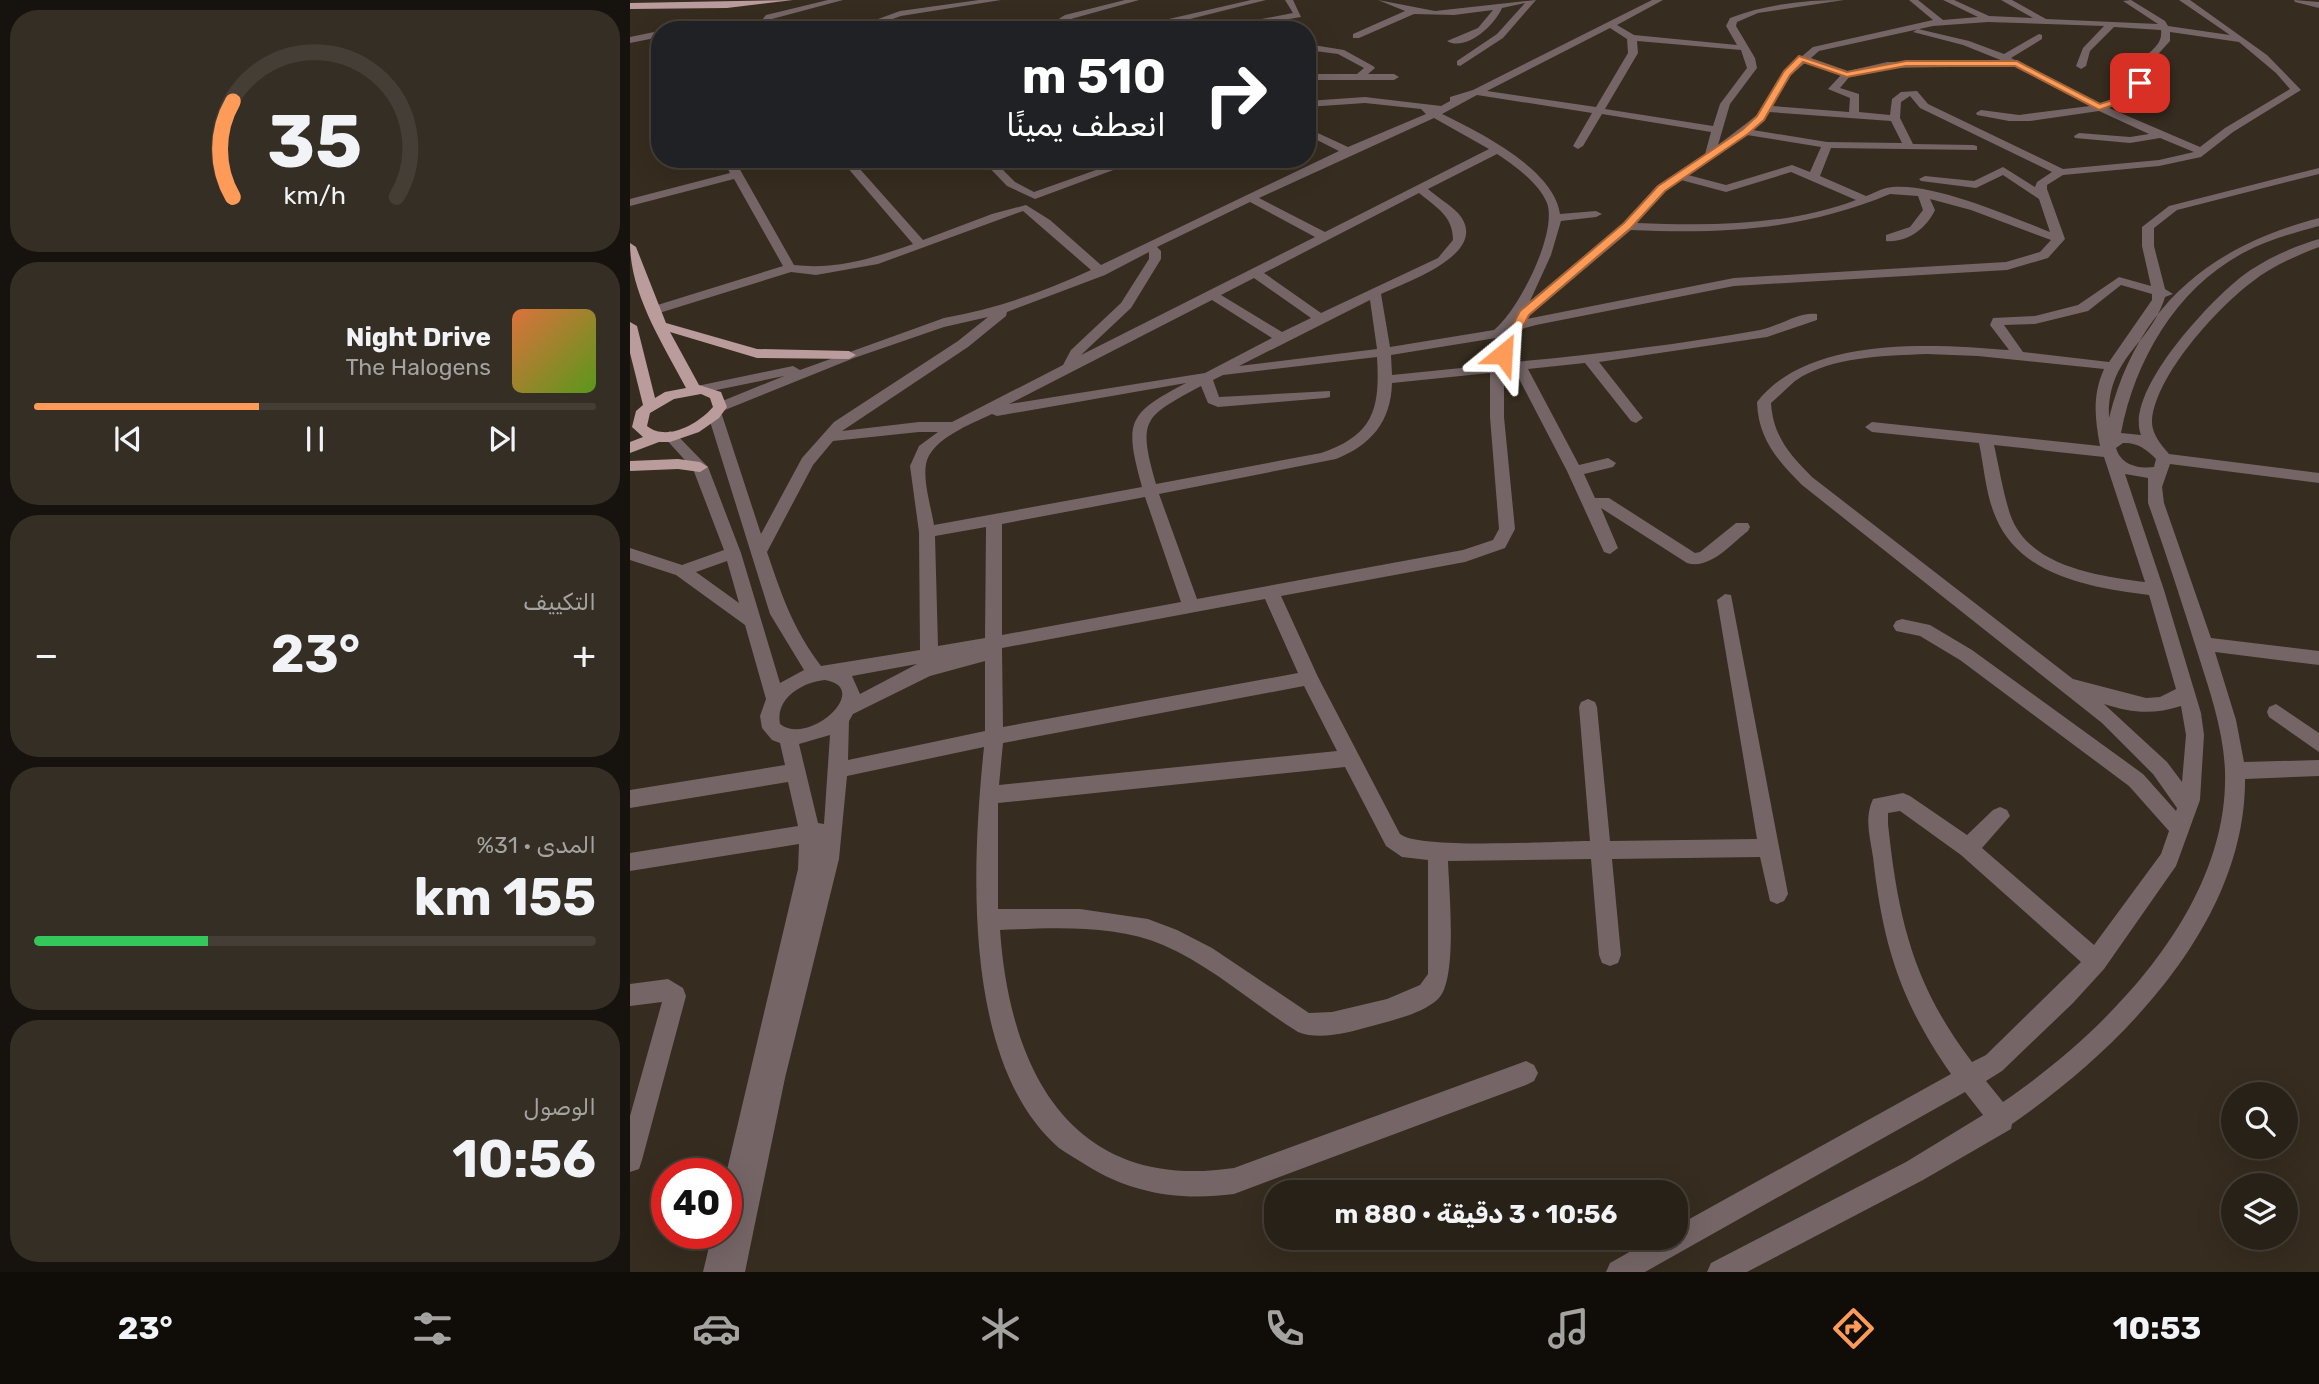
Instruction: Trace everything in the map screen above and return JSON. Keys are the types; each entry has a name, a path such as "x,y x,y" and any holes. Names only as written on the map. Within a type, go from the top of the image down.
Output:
{"main road":[{"path":"630,0 704,0"},
{"path":"630,8 789,0"},
{"path":"630,247 660,326 698,389"},
{"path":"630,326 640,359 639,427 648,435 663,436"},
{"path":"660,326 686,331 743,351 773,356 849,355"},
{"path":"630,380 640,359"},
{"path":"630,447 693,429 718,411 716,395 698,389 670,395 641,411"},
{"path":"630,466 678,464 700,467"}],"street":[{"path":"766,21 769,17 839,0"},
{"path":"881,21 917,10 997,0"},
{"path":"1061,21 1135,0"},
{"path":"1171,21 1262,0"},
{"path":"1265,21 1298,15 1289,0"},
{"path":"1382,0 1413,11 1437,12 1530,0"},
{"path":"1460,62 1506,33 1519,21 1530,0"},
{"path":"1316,167 1433,110 1478,92 1659,0"},
{"path":"1710,154 1715,129 1725,104 1752,68 1745,48 1731,26 1733,20 1787,3 1839,0"},
{"path":"1913,0 1941,22"},
{"path":"1947,0 1988,19"},
{"path":"2006,0 2042,19"},
{"path":"2059,239 2042,196 2044,180 2061,172 2159,163 2203,152 2229,130 2296,90 2291,80 2240,38 2208,14 2183,0"},
{"path":"2298,0 2319,5"},
{"path":"1981,113 2027,118 2099,107 2128,97 2136,90 2147,60 2165,46 2166,29 2156,17 2127,1"},
{"path":"1452,41 1469,37 1484,27 1493,19 1499,5"},
{"path":"1356,36 1413,11"},
{"path":"1207,12 1214,21"},
{"path":"1513,324 1628,226 1661,188 1745,132 1767,109 1787,73 1816,49 1941,22 1988,19 2112,23 2240,38"},
{"path":"2081,66 2086,50 2112,23"},
{"path":"1609,24 1632,38 1745,48"},
{"path":"1906,30 1953,37 2017,64 2099,107 2203,152"},
{"path":"630,38 651,35"},
{"path":"2004,58 2039,37"},
{"path":"1578,145 1633,53 1632,38"},
{"path":"1316,48 1339,50 1353,55 1370,68 1359,76"},
{"path":"1802,58 1847,74 1906,63 2017,64"},
{"path":"1847,74 1833,89 1855,96 1854,113"},
{"path":"1316,77 1394,77"},
{"path":"1478,92 1715,129"},
{"path":"1909,147 1895,118 1898,97 1913,93 1924,106 2061,172"},
{"path":"927,662 815,734 788,737 775,733 768,724 768,712 775,699 793,683 825,673 927,662 1031,638 1465,556 1493,548 1503,540 1507,522 1499,362 1513,324 1531,288 1556,218 1548,193 1536,179 1498,149 1433,110 1365,100 1316,103"},
{"path":"1767,109 1854,113 1895,118"},
{"path":"1745,132 1827,145 1973,148"},
{"path":"2078,136 2130,140 2161,135"},
{"path":"1316,136 1349,152"},
{"path":"1814,177 1827,145"},
{"path":"927,662 926,532 920,459 924,449 955,427 1067,368 1498,149"},
{"path":"732,168 790,268"},
{"path":"853,168 920,244"},
{"path":"995,168 1011,184 1037,198 1046,220"},
{"path":"656,310 790,268 808,273 857,267 1115,168"},
{"path":"732,1272 773,1078 829,859 844,714 853,697 851,685 844,677 825,673 798,649 779,614 718,411 849,355 1092,272 1315,168"},
{"path":"1680,176 1726,189 1787,168 1867,201"},
{"path":"1925,179 1976,185 2003,170 2042,196"},
{"path":"1619,1272 1994,1063 2031,1029 2096,961 2148,893 2169,859 2181,830 2188,807 2196,758 2192,713 2157,590 2110,450 2101,409 2103,386 2111,366 2154,308 2159,291 2146,237 2148,227 2158,218 2193,202 2319,171"},
{"path":"630,204 736,175"},
{"path":"1011,184 1020,205 1046,220 1070,247 1075,264 1092,272"},
{"path":"1192,608 1151,488 1139,434 1142,418 1150,408 1320,318 1442,261 1459,241 1459,229 1454,216 1421,188"},
{"path":"1628,226 1713,230 1763,226 1822,217 1889,191 1923,195 2059,239"},
{"path":"1890,238 1906,234 1924,223 1929,210 1923,195"},
{"path":"1251,198 1326,238"},
{"path":"1556,218 1596,214"},
{"path":"2110,450 2121,399 2136,361 2193,283 2230,255 2268,238 2319,222"},
{"path":"940,324 1007,308 1150,248 1169,237"},
{"path":"980,414 1211,376 1382,352 1513,324 1559,318 1759,279 2007,266 2043,255 2059,239"},
{"path":"1720,1272 1959,1146 2041,1093 2095,1046 2148,989 2194,921 2225,854 2233,813 2235,771 2228,721 2157,503 2154,487 2159,460 2147,433 2146,416 2166,373 2204,319 2235,288 2261,270 2319,243"},
{"path":"1067,368 1076,353 1126,305 1155,259 1155,251 1150,248"},
{"path":"2230,255 2261,270"},
{"path":"1256,274 1320,318"},
{"path":"1531,288 1564,281"},
{"path":"2019,355 1997,325 1998,321 2035,320 2083,308 2119,281 2180,299"},
{"path":"1531,288 1552,291"},
{"path":"926,532 1333,456 1364,435 1378,420 1384,380 1375,294"},
{"path":"1213,295 1282,338"},
{"path":"1348,307 1362,312 1379,324"},
{"path":"760,551 807,462 828,437 859,411 963,345 1007,308"},
{"path":"1384,380 1499,362 1520,368 1590,360 1767,333 1812,317"},
{"path":"2111,366 2019,355 1899,351 1840,358 1790,376 1764,402 1763,419 1773,445 1807,481 2062,681 2140,747 2188,807"},
{"path":"1590,360 1636,418"},
{"path":"698,389 828,363"},
{"path":"1520,368 1575,471 1610,548"},
{"path":"1211,376 1213,400 1218,402 1325,394"},
{"path":"828,437 879,434 919,427 955,427"},
{"path":"1872,427 2110,450 2130,438 2159,460"},
{"path":"663,436 700,467 733,553 775,699"},
{"path":"1985,439 2003,517 2008,527 2031,551 2075,578 2157,590"},
{"path":"2110,450 2130,470 2159,460 2319,478"},
{"path":"1575,471 1608,463"},
{"path":"1590,504 1603,502 1693,559 1705,557 1742,527"},
{"path":"994,518 993,737 988,795 989,920 993,976 1016,1067 1041,1108 1073,1144 1096,1160 1166,1184 1195,1187 1234,1181 1526,1073"},
{"path":"682,571 733,553"},
{"path":"630,554 682,571 752,622"},
{"path":"1271,593 1310,678 1398,846 1438,852 1767,848"},
{"path":"1725,600 1777,894"},
{"path":"1902,626 1924,630 1954,646 2123,770 2152,796 2181,830"},
{"path":"2204,644 2319,658"},
{"path":"838,771 993,737 1310,678"},
{"path":"2062,681 2139,705 2171,702 2186,692"},
{"path":"1588,707 1610,955"},
{"path":"2276,712 2319,744"},
{"path":"742,1158 808,869 810,834 788,737"},
{"path":"2123,770 2141,758 2140,747"},
{"path":"988,795 1352,758"},
{"path":"2235,771 2319,768"},
{"path":"630,799 796,772"},
{"path":"2002,1120 1969,1079 1922,1005 1902,960 1884,865 1878,817 1880,805 1896,801 1909,805 1968,848 2096,961"},
{"path":"1968,848 2000,816"},
{"path":"630,862 833,830"},
{"path":"989,920 1059,917 1126,923 1147,929 1172,938 1306,1024 1330,1024 1411,1001 1430,991 1436,984 1439,965 1438,852"},
{"path":"630,995 668,990 676,996 630,1160"},
{"path":"716,1272 721,1249"}],"route":[{"path":"1503,354 1524,313 1628,226 1661,188 1745,132 1767,109 1787,73 1802,58 1847,74 1906,63 2017,64 2099,107 2128,97 2140,83"}]}
